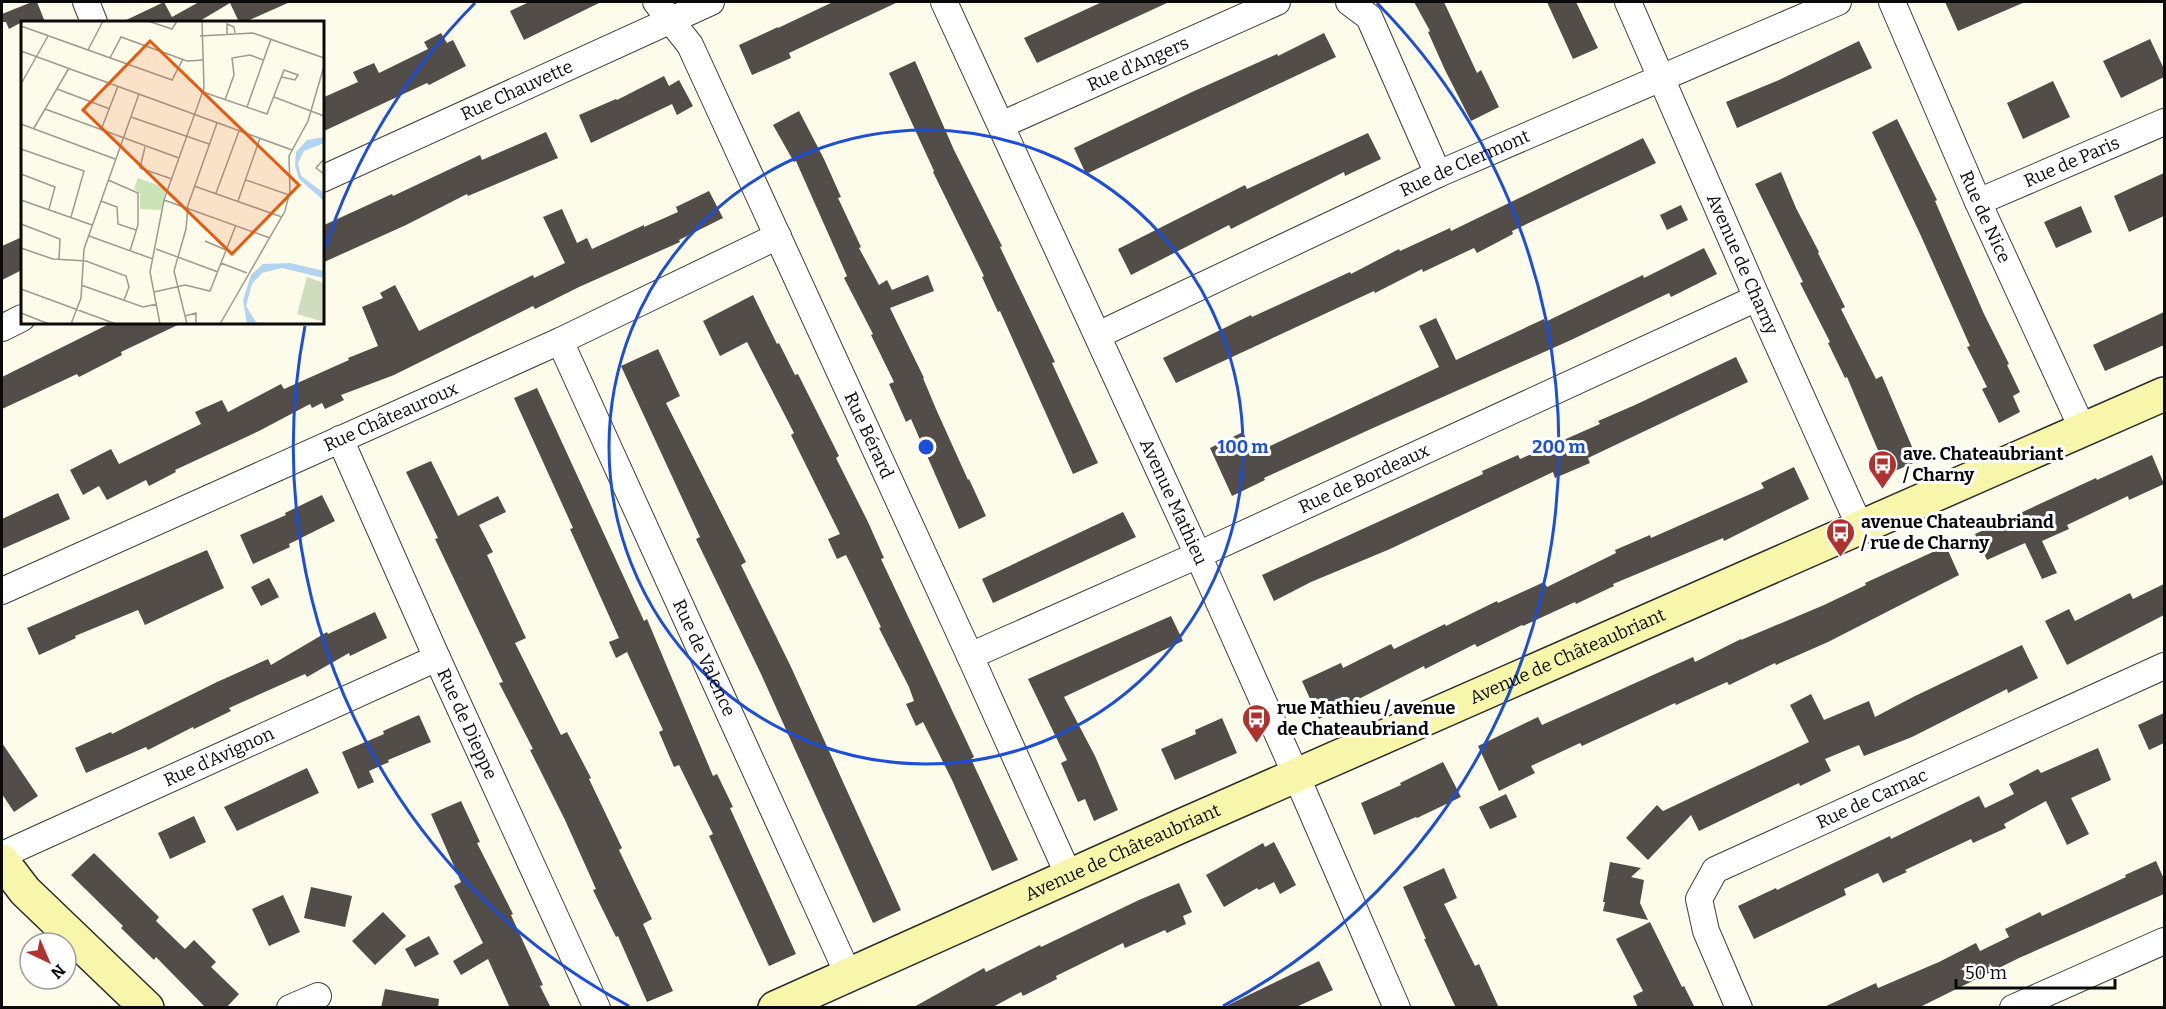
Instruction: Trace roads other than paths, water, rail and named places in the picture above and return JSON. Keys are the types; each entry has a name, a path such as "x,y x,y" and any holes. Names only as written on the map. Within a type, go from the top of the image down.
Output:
{"street":[{"path":"86,2 94,21"},
{"name":"Rue Chauvette","path":"324,178 664,11 711,2"},
{"name":"Avenue Mathieu","path":"944,2 1198,555 1396,1008"},
{"name":"Rue d'Angers","path":"1001,125 1277,2"},
{"path":"1349,2 1369,17 1438,174"},
{"name":"Avenue de Charny","path":"1628,2 1860,527"},
{"name":"Rue de Clermont","path":"1098,334 1438,174 1838,2"},
{"name":"Rue de Nice","path":"1892,2 1978,202 2083,430"},
{"name":"Rue Bérard","path":"664,11 690,45 1069,876"},
{"name":"Rue de Paris","path":"1978,202 2164,122"},
{"name":"Rue Châteauroux","path":"2,591 560,341 778,236"},
{"name":"Rue de Bordeaux","path":"970,656 1198,555 1757,298"},
{"path":"2,328 21,318"},
{"name":"Rue de Valence","path":"560,341 848,974"},
{"name":"Avenue de Châteaubriant","path":"775,1008 1296,775 2164,394"},
{"name":"Rue de Dieppe","path":"340,439 597,1008"},
{"name":"Rue d'Avignon","path":"2,855 437,658"},
{"name":"Rue de Carnac","path":"1739,1008 1706,931 1699,899 1715,870 2164,666"},
{"path":"2,861 25,891 147,1008"},
{"path":"2013,1008 2164,941"},
{"path":"290,1008 318,996"}],"place":[{"name":"ave. Chateaubriant / Charny","path":"1882,490"},
{"name":"avenue Chateaubriand / rue de Charny","path":"1840,558"},
{"name":"rue Mathieu / avenue de Chateaubriand","path":"1256,744"}]}
